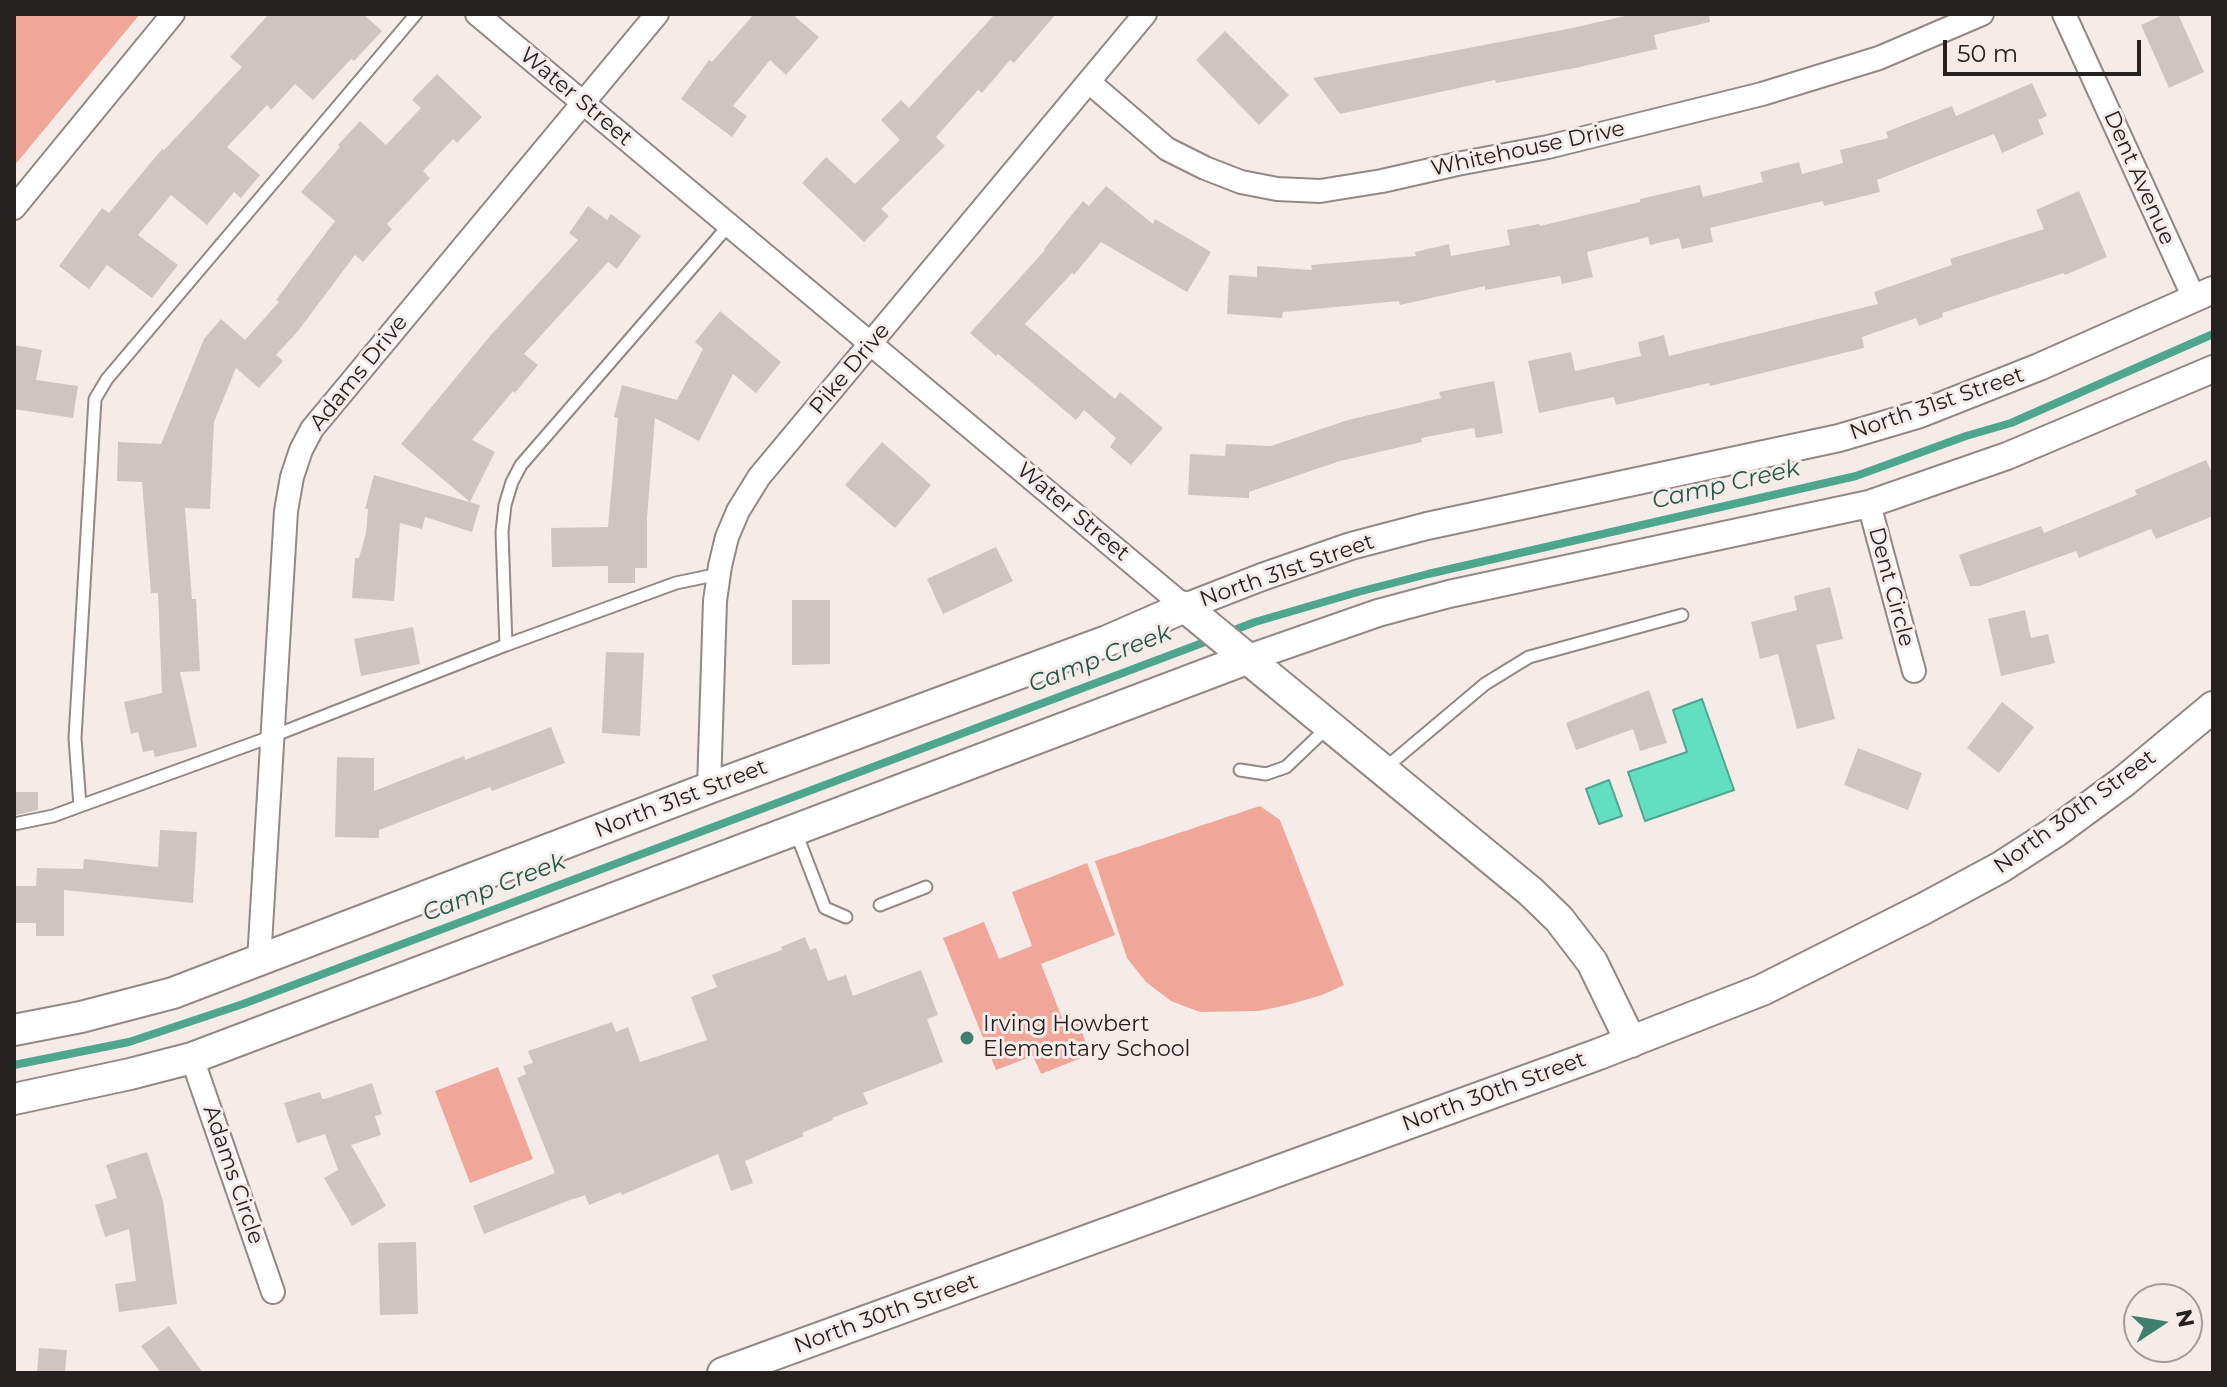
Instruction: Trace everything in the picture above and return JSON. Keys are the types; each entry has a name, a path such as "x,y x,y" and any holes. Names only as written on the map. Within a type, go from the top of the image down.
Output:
{"main road":[{"name":"Water Street","path":"1185,607 1530,891 1559,919 1592,962 1631,1042"},
{"name":"North 31st Street","path":"14,1030 173,993 709,788 1107,641 1185,607"},
{"path":"14,1099 192,1058 1249,658"},
{"name":"North 30th Street","path":"723,1373 1631,1042 1762,990 2001,867 2123,782 2213,707"}],"street":[{"path":"14,208 173,14"},
{"name":"Water Street","path":"477,14 1185,607"},
{"name":"Adams Drive","path":"259,961 286,511 301,450 312,429 657,14"},
{"name":"Pike Drive","path":"709,788 715,601 727,537 738,511 759,477 1145,14"},
{"name":"Whitehouse Drive","path":"1089,82 1167,149 1205,168 1241,182 1265,187 1320,191 1548,147 1762,94 1879,58 1982,14"},
{"name":"Dent Avenue","path":"2064,14 2203,294"},
{"name":"North 31st Street","path":"1185,607 1351,546 1427,526 1824,441 1920,414 2039,367 2203,294"},
{"path":"1249,658 1378,613 1449,594 1869,504 2007,456 2213,369"},
{"name":"Dent Circle","path":"1869,504 1914,671"},
{"name":"Adams Circle","path":"192,1058 273,1292"}],"lane":[{"path":"80,806 75,738 95,399 107,379 416,14"},
{"path":"506,645 502,532 505,505 521,465 729,225"},
{"path":"14,824 53,816 273,736 676,583 719,574"},
{"path":"1383,769 1485,684 1529,657 1682,615"},
{"path":"1240,770 1266,774 1286,767 1330,725"},
{"path":"795,830 825,908 846,917"},
{"path":"880,905 926,887"}],"shaded area":[{"path":"14,14 140,14 14,166"},
{"path":"1702,699 1734,790 1645,821 1628,772 1687,752 1673,710"},
{"path":"1609,780 1622,816 1599,824 1586,789"},
{"path":"1260,806 1280,820 1344,985 1322,995 1259,1011 1200,1012 1171,1001 1146,982 1127,958 1095,861"},
{"path":"1087,863 1115,935 1041,964 1066,1028 1078,1023 1091,1054 1041,1074 1033,1056 996,1070 943,938 984,922 999,959 1032,946 1012,892"},
{"path":"498,1067 533,1159 470,1183 435,1091"}],"building":[{"path":"269,14 363,14 382,31 313,100 295,84 271,110 267,105 227,147 260,175 241,198 234,192 207,225 171,195 138,235 178,265 152,298 107,265 89,289 59,266 102,208 109,213 162,149 242,67 230,57"},
{"path":"754,14 792,14 819,37 786,75 770,60 733,106 747,116 732,137 681,99 709,60 712,62"},
{"path":"995,14 1056,14 1014,63 1010,60 982,93 978,90 936,137 945,146 881,209 889,216 864,242 802,183 826,157 855,184 900,140 881,120 901,100 909,108"},
{"path":"1634,14 1709,14 1710,22 1654,35 1657,49 1340,114 1313,78 1572,28"},
{"path":"2165,14 2178,14 2204,72 2169,88 2141,25"},
{"path":"1225,31 1289,95 1259,125 1196,60"},
{"path":"437,74 482,117 457,143 453,139 423,171 430,178 387,224 392,229 363,262 355,255 276,355 283,361 259,388 236,368 214,422 210,509 185,508 192,599 196,599 200,671 180,672 197,747 155,757 153,750 143,752 138,732 131,734 124,702 162,693 158,593 151,593 142,482 117,481 118,442 161,444 204,339 221,319 245,340 279,302 276,300 335,221 301,192 360,121 386,145 421,108 412,100"},
{"path":"2032,83 2047,116 2038,120 2044,134 2002,153 1994,134 1877,180 1880,192 1824,206 1823,201 1710,228 1713,242 1682,249 1679,238 1650,245 1648,237 1587,252 1593,277 1562,284 1560,276 1485,290 1485,286 1400,305 1399,301 1283,312 1282,318 1227,314 1229,275 1257,277 1257,266 1312,270 1311,265 1416,256 1415,252 1449,244 1451,256 1510,245 1507,230 1540,226 1700,185 1703,197 1763,182 1760,172 1799,162 1802,174 1843,163 1840,150 1888,138 1886,132 1952,106 1956,116"},
{"path":"1106,186 1153,224 1155,219 1211,252 1187,292 1101,242 1074,275 1072,273 1025,324 1115,399 1120,392 1163,428 1131,465 1110,447 1116,438 1084,410 1076,420 970,333 1045,250 1083,201 1089,206"},
{"path":"2079,191 2107,257 2065,275 1942,313 1943,317 1919,326 1916,318 1862,337 1864,348 1710,386 1709,383 1616,405 1614,397 1539,413 1528,361 1571,352 1575,371 1641,356 1638,342 1664,335 1669,356 1878,304 1874,292 1952,265 1950,259 2044,229 2036,210"},
{"path":"588,206 607,220 611,214 641,236 617,269 608,262 524,354 538,365 472,440 495,452 470,502 401,444 490,336 578,240 569,233"},
{"path":"720,311 781,362 756,393 733,374 699,441 655,418 647,518 647,568 635,568 635,583 608,583 608,566 552,567 551,528 608,527 618,418 614,417 622,385 677,400 703,349 695,342"},
{"path":"14,345 42,350 36,380 78,386 73,418 14,409"},
{"path":"1494,381 1503,433 1476,438 1474,428 1421,438 1422,442 1340,461 1249,492 1249,498 1188,495 1190,454 1225,456 1226,444 1271,446 1348,420 1441,398 1439,392"},
{"path":"882,442 931,485 895,528 845,485"},
{"path":"2206,460 2213,475 2213,516 2156,539 2151,529 2079,558 2076,551 1979,586 1970,586 1959,555 2041,526 2044,533 2137,495 2135,490"},
{"path":"374,475 480,505 472,532 425,517 422,529 400,523 394,601 352,598 355,558 359,558 366,533 368,509 365,509"},
{"path":"996,547 1013,581 943,614 927,579"},
{"path":"1830,587 1843,639 1816,645 1835,719 1797,729 1778,654 1760,659 1751,622 1797,610 1794,596"},
{"path":"792,600 830,600 830,664 792,665"},
{"path":"2025,610 2031,638 2048,634 2055,663 2001,676 1988,619"},
{"path":"413,627 420,664 361,676 354,639"},
{"path":"606,652 644,653 640,736 602,733"},
{"path":"1649,690 1667,743 1640,751 1633,729 1576,750 1566,723"},
{"path":"2002,702 2034,727 1999,773 1967,748"},
{"path":"551,727 565,763 492,791 490,787 379,830 379,838 335,837 337,757 374,758 374,791"},
{"path":"1858,748 1922,773 1908,810 1844,785"},
{"path":"16,792 38,792 38,810 16,815"},
{"path":"160,830 197,832 193,903 64,890 64,936 36,936 36,923 14,923 14,886 36,886 37,868 83,869 84,859 158,867"},
{"path":"805,937 810,950 816,948 828,981 846,975 853,996 921,970 938,1015 927,1019 943,1062 863,1093 868,1104 832,1118 802,1133 804,1136 745,1161 753,1183 731,1191 718,1154 622,1195 621,1192 589,1205 585,1195 484,1234 473,1206 555,1173 517,1078 526,1074 523,1066 533,1063 528,1051 612,1022 616,1032 628,1027 640,1062 707,1040 691,997 717,987 712,975 782,950 781,947"},
{"path":"372,1083 382,1114 375,1116 381,1135 351,1145 386,1206 352,1226 324,1178 338,1170 325,1134 297,1143 284,1103 320,1092 322,1099 325,1099"},
{"path":"147,1152 163,1201 177,1304 119,1312 115,1284 136,1281 129,1229 105,1237 95,1205 117,1198 106,1165"},
{"path":"416,1242 418,1314 380,1315 378,1243"},
{"path":"169,1326 203,1373 161,1373 141,1346"},
{"path":"39,1348 67,1350 65,1373 37,1373"}],"waterway":[{"name":"Camp Creek","path":"1229,632 1428,574 1856,476 2011,423 2213,334"},
{"name":"Camp Creek","path":"14,1065 129,1042 243,1004 1213,639"}],"place":[{"name":"Irving Howbert Elementary School","path":"967,1038"}]}
